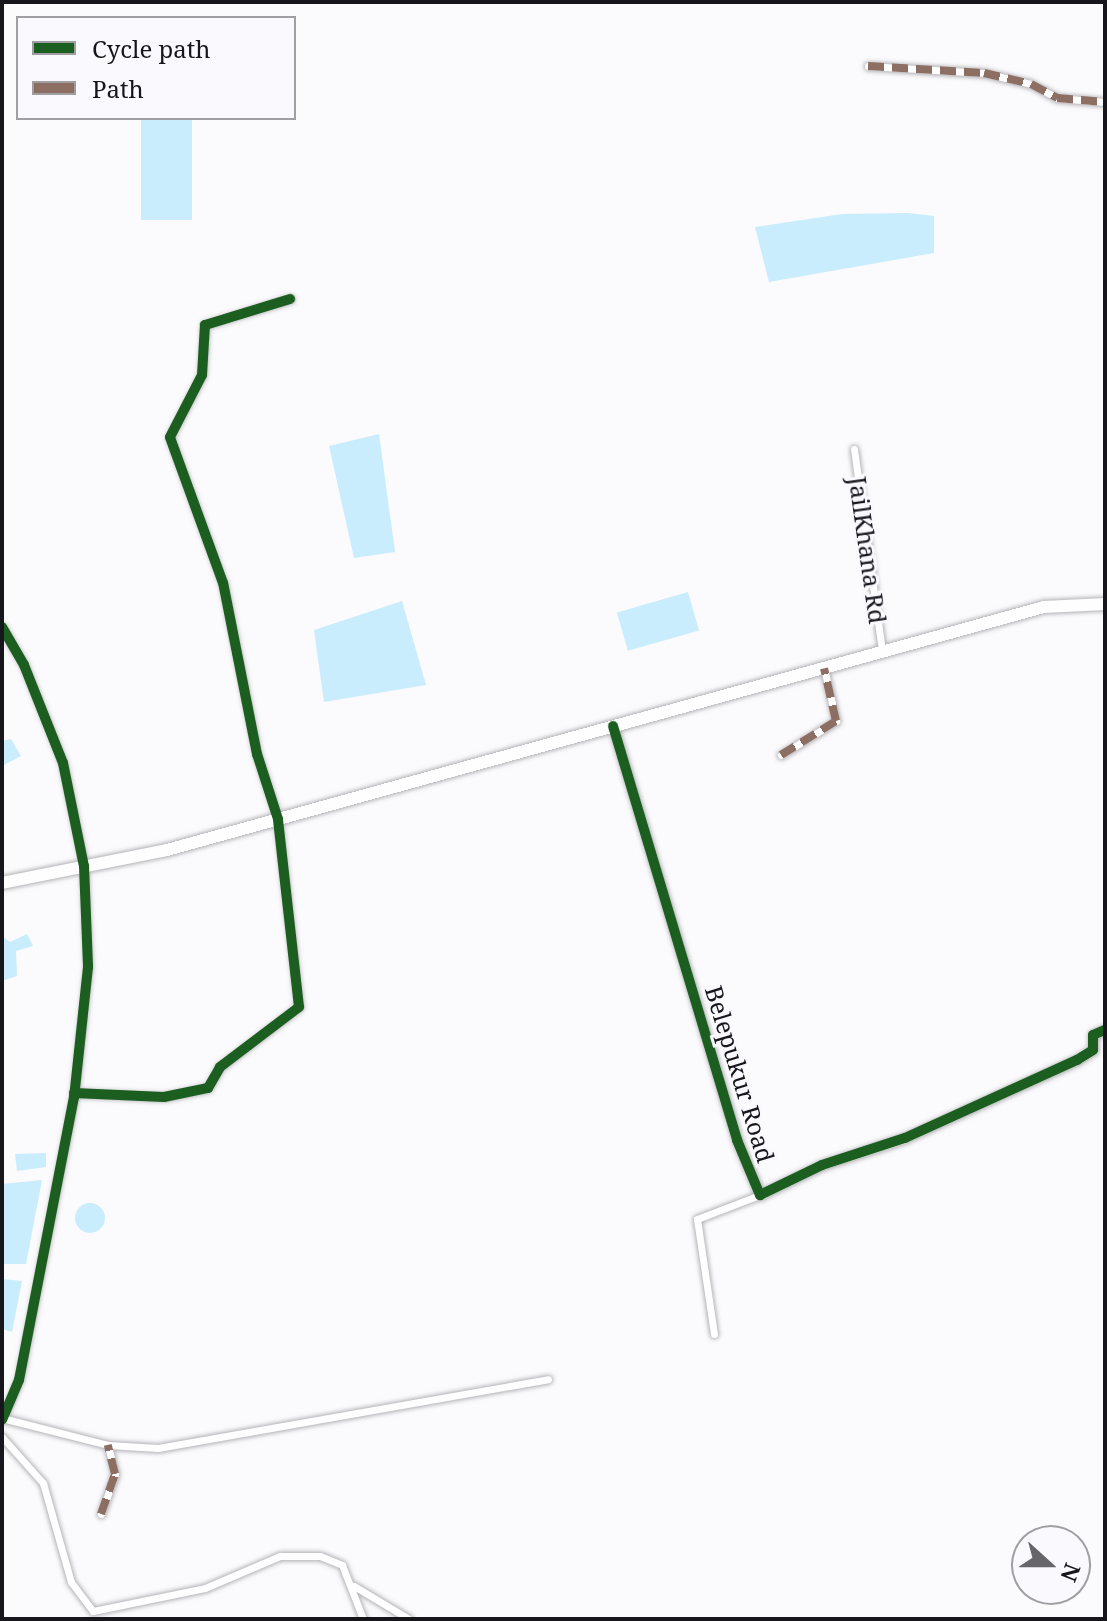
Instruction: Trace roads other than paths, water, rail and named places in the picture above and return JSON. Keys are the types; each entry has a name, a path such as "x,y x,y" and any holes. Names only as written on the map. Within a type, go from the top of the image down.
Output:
{"highway":[{"path":"2,883 278,819 1044,607 1105,604"}],"street":[{"path":"868,66 984,73 1031,84 1057,98 1105,102"},
{"path":"74,1093 164,1097 208,1088 220,1067 299,1007 278,819 257,754 223,583 170,437 202,375 205,325 290,299"},
{"name":"JailKhana Rd","path":"854,449 882,650"},
{"path":"2,627 24,665 63,763 84,866 88,967 74,1093 19,1380 2,1419 108,1445 189,1446 365,1408 548,1379"},
{"path":"781,755 836,721 824,668"},
{"name":"Belepukur Road","path":"613,726 737,1140 760,1195 822,1165 905,1138 1077,1060 1093,1050 1093,1035 1105,1030"},
{"path":"714,1334 697,1219 760,1195"},
{"path":"2,1437 43,1483 71,1582 93,1611 205,1588 280,1556 320,1556 342,1565 354,1586 363,1619"},
{"path":"101,1514 115,1474 108,1445"},
{"path":"354,1586 409,1619"}],"water":[{"path":"141,120 192,120 192,220 141,220"},
{"path":"908,213 934,216 934,253 769,282 755,227 842,214"},
{"path":"379,434 395,552 354,558 329,446"},
{"path":"688,592 699,630 628,651 617,612"},
{"path":"402,601 426,685 324,702 314,630"},
{"path":"11,739 21,756 2,766 2,741"},
{"path":"27,934 33,946 16,951 17,976 2,981 2,936 10,942"},
{"path":"46,1153 46,1167 17,1171 15,1154"},
{"path":"42,1180 26,1264 2,1264 2,1184"},
{"path":"90,1203 101,1207 105,1218 101,1229 90,1233 79,1229 75,1218 79,1207"},
{"path":"2,1279 22,1281 12,1332 2,1329"}]}
